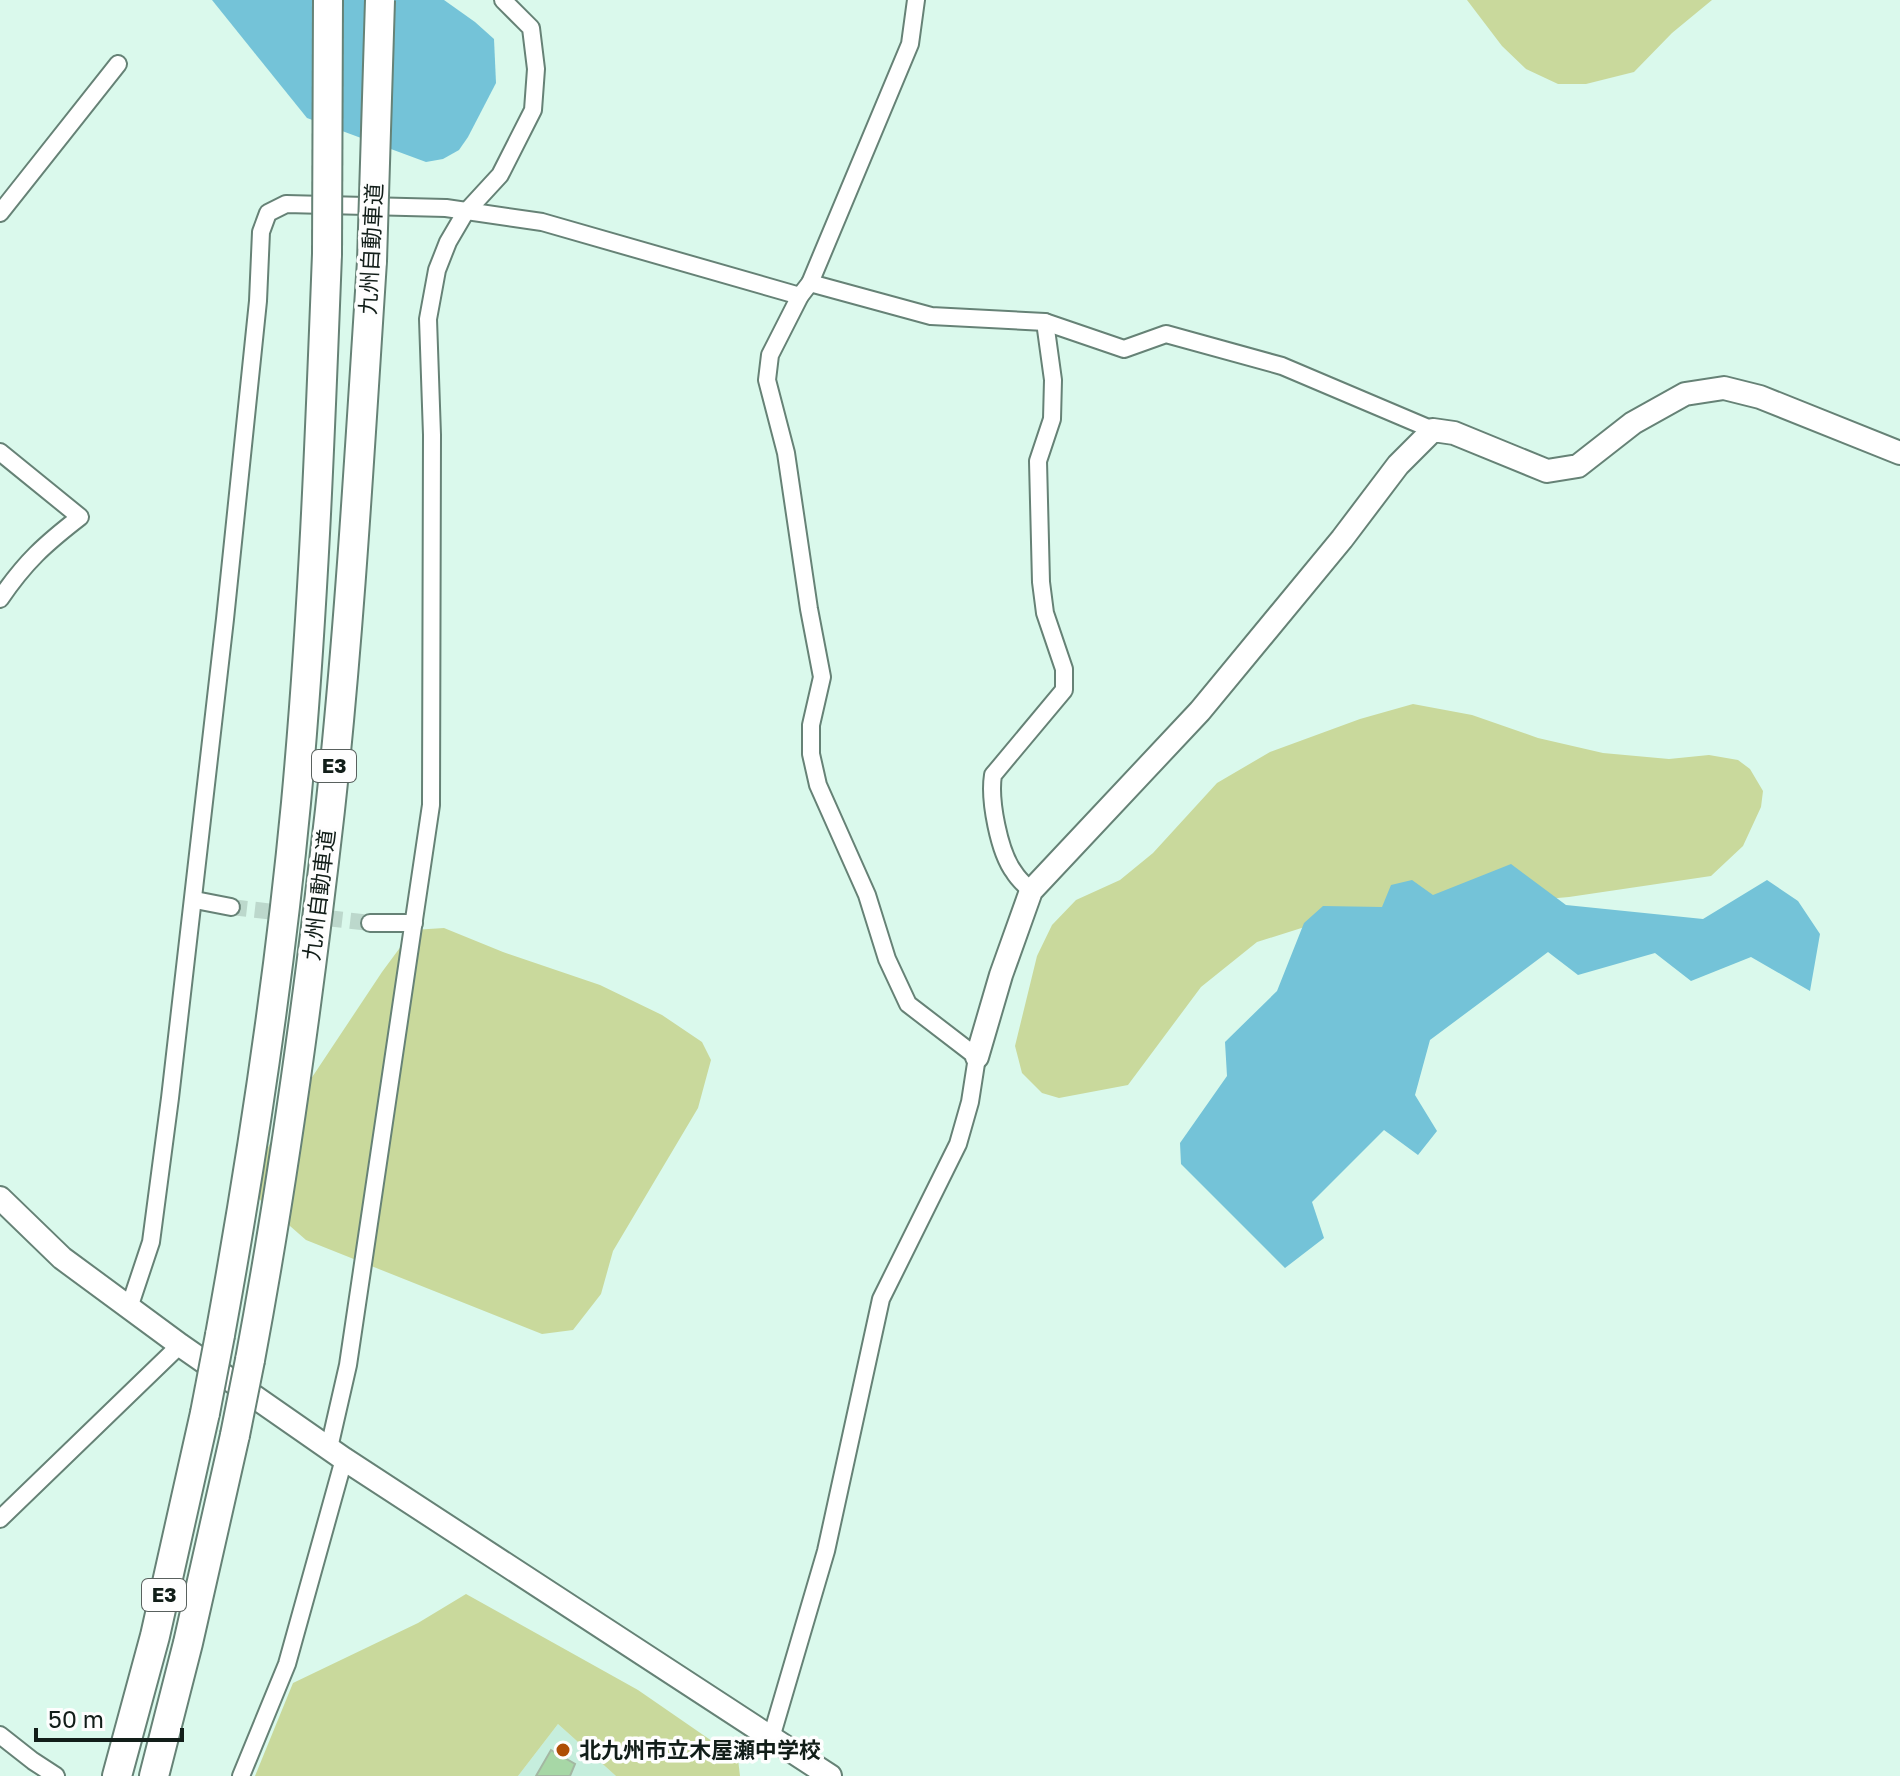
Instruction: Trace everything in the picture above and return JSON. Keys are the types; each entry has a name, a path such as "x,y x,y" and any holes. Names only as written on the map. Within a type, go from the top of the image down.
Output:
{"highway":[{"name":"九州自動車道","path":"117,1776 155,1636 220,1335 265,1064 296,804 318,512 327,254 328,0"},
{"name":"九州自動車道","path":"154,1776 235,1435 298,1069 330,807 355,512 372,261 380,0"},
{"path":"104,1776 155,1636"}],"street":[{"path":"241,1776 287,1664 336,1454 431,805 432,435 428,319 437,270 448,242 465,213 500,175 533,110 536,69 531,28 503,0"},
{"path":"916,0 910,44 805,289 770,355 767,380 786,453 822,677 811,725 811,754 818,785 867,895 887,959 908,1004 977,1057"},
{"path":"0,213 118,64"},
{"path":"129,1308 151,1242 195,900 258,301 261,232 268,213 286,204 446,208 542,222 805,289 931,316 1045,322 1124,349 1166,334 1282,366 1433,430 1454,433 1547,471 1578,466 1633,423 1685,394 1724,388 1760,397 1900,453"},
{"path":"1031,891 1012,870 994,819 990,791 993,775 1064,690 1064,669 1045,613 1041,582 1038,461 1052,419 1053,380 1045,322"},
{"path":"771,1738 826,1551 881,1299 958,1144 970,1102 977,1057 1001,975 1031,891 1200,711 1342,539 1398,465 1433,430"},
{"path":"0,452 80,517 40,549 0,599"},
{"path":"195,900 231,907"},
{"path":"370,923 414,923"},
{"path":"0,1198 62,1258 336,1454 830,1776"},
{"path":"0,1519 180,1345"},
{"path":"0,1735 56,1776"}],"shaded area":[{"name":"北九州市立木屋瀬中学校","path":"558,1724 616,1776 518,1776"}],"green space":[{"path":"1467,0 1712,0 1672,33 1634,72 1586,84 1558,84 1526,69 1502,46"},
{"path":"1413,704 1472,715 1538,738 1603,753 1669,759 1709,755 1738,760 1750,769 1763,791 1761,807 1743,846 1711,876 1569,897 1333,918 1257,942 1201,987 1128,1085 1059,1098 1042,1093 1022,1073 1015,1046 1037,956 1052,925 1076,900 1120,880 1153,853 1217,783 1270,752 1360,719"},
{"path":"444,928 600,985 662,1015 702,1042 711,1060 698,1108 613,1251 601,1294 573,1330 542,1334 306,1240 258,1198 254,1175 277,1130 382,972 413,930"},
{"path":"466,1594 638,1690 738,1759 740,1776 616,1776 558,1724 518,1776 255,1776 293,1683 418,1623"}],"water":[{"path":"212,0 444,0 494,39 496,83 459,150 443,159 426,162 307,118"},
{"path":"1511,864 1566,905 1703,919 1767,880 1798,901 1820,934 1810,991 1751,957 1691,981 1655,953 1578,975 1548,952 1430,1040 1415,1095 1437,1131 1418,1155 1384,1130 1312,1202 1324,1238 1285,1268 1181,1164 1180,1143 1227,1076 1225,1042 1277,991 1304,923 1323,906 1382,907 1391,885 1412,880 1433,895"}],"building":[{"path":"551,1750 575,1764 570,1776 536,1776"}],"tunnel":[{"path":"231,907 370,923"}],"place":[{"name":"北九州市立木屋瀬中学校","path":"563,1750"}]}
